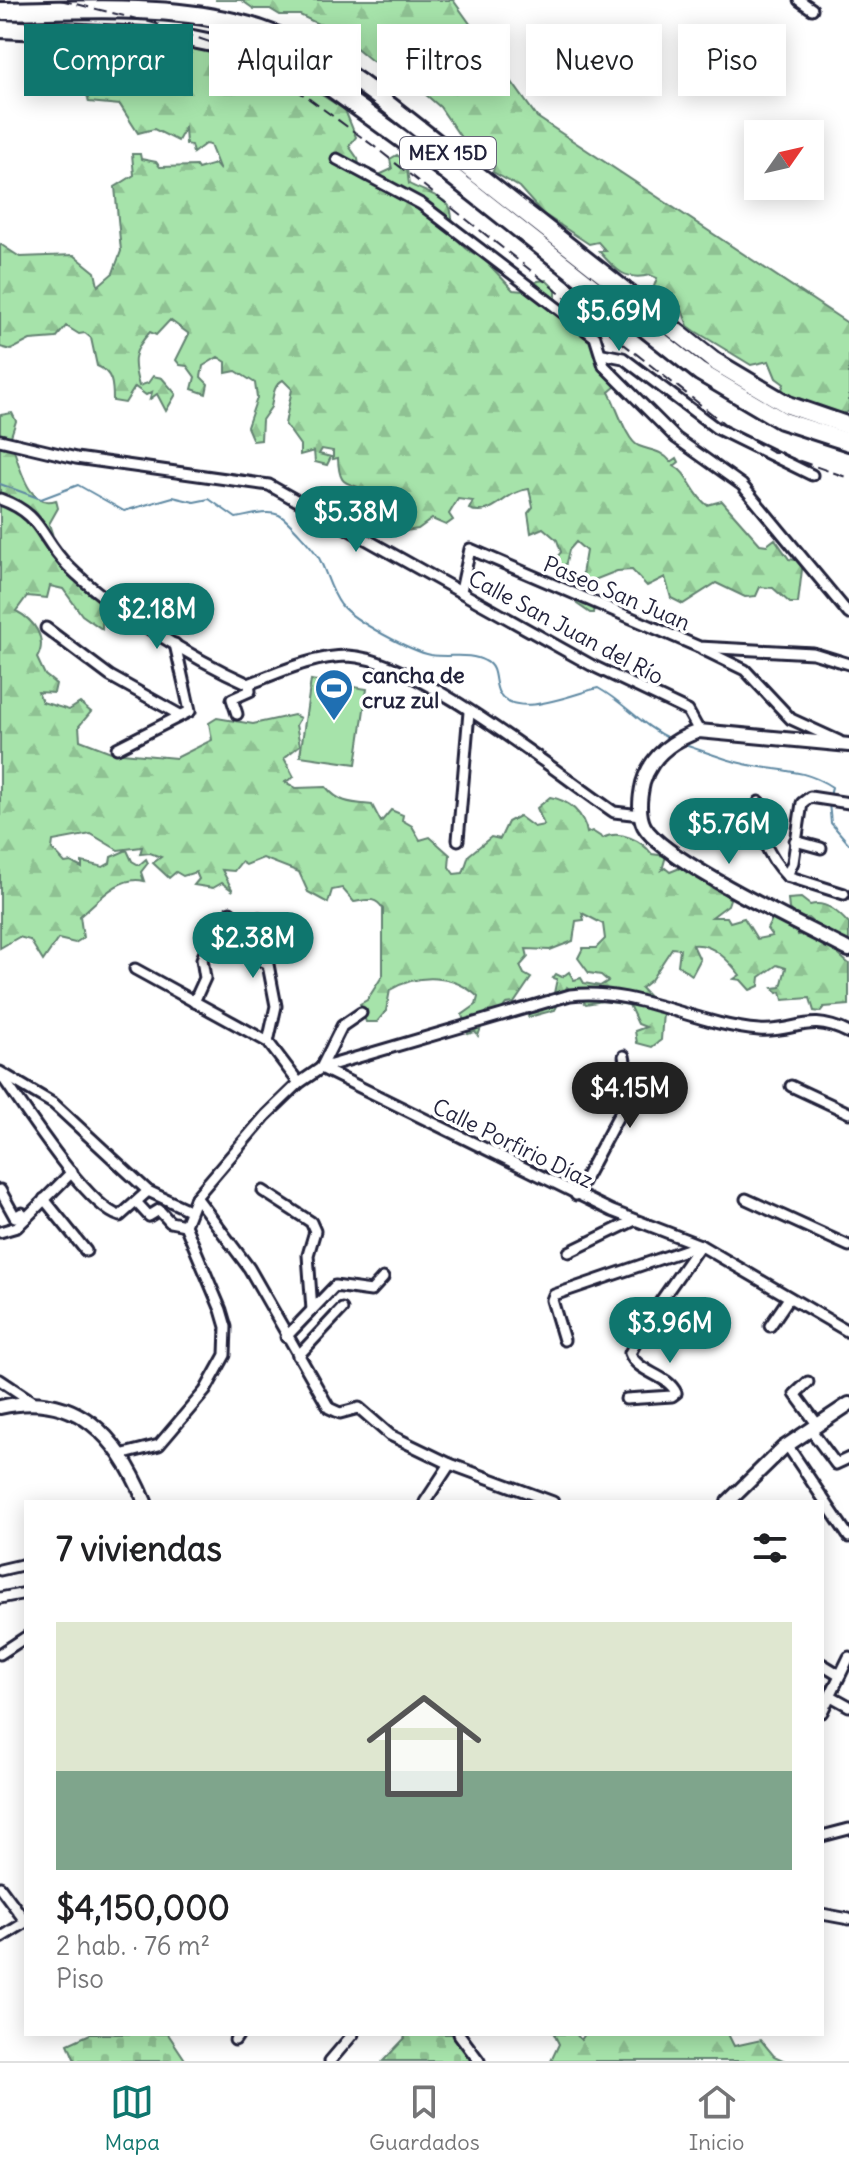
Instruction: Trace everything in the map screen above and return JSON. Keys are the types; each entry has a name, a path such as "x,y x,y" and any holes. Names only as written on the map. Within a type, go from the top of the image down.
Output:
{"highway":[{"name":"MEX 15D","path":"0,11 195,16 235,22 284,38 329,62 368,89 714,361 788,405 849,426"},
{"name":"MEX 15D","path":"0,29 165,35 229,45 319,79 446,171 700,372 781,420 849,442"}],"street":[{"path":"799,0 812,9"},
{"path":"337,159 392,185 451,225 595,337 603,354 604,366 676,438 742,485 849,614"},
{"path":"603,354 623,358 716,428 812,475"},
{"name":"Calle San Juan del Río","path":"0,440 76,458 227,476 269,485 591,665 688,711 699,731"},
{"path":"0,499 29,512 77,574 175,644 249,684 313,660 363,658 412,676 614,812 641,815"},
{"name":"Paseo San Juan","path":"461,591 470,549 699,647 813,653 849,664"},
{"path":"46,628 100,670 180,715"},
{"path":"117,748 190,711 175,644"},
{"path":"699,647 745,670 791,719 848,745"},
{"path":"237,714 232,699 250,691 249,684"},
{"path":"458,840 469,712"},
{"path":"848,745 699,731 680,738 664,750 645,775 641,815 645,827 685,861 849,950"},
{"path":"787,876 793,862 802,803 810,797 849,803"},
{"path":"759,802 758,826 778,867 787,876 844,894"},
{"path":"795,841 821,848"},
{"path":"230,912 231,949"},
{"path":"259,918 276,1006 268,1042"},
{"path":"194,1002 205,978 202,959 210,940 267,963"},
{"path":"135,969 268,1042 299,1083"},
{"path":"124,1454 159,1445 205,1391 225,1355 226,1327 185,1225 189,1210 224,1160 299,1083 321,1068 570,995 589,993 623,997 694,1019 757,1030 815,1021 849,1033"},
{"path":"321,1068 342,1026 361,1013"},
{"path":"576,1195 631,1092 624,1056"},
{"name":"Calle Porfirio Díaz","path":"321,1068 576,1195 633,1221 700,1245 849,1332"},
{"path":"0,1073 72,1172 110,1213 120,1216 148,1191"},
{"path":"0,1073 54,1104 148,1191 189,1210"},
{"path":"791,1086 849,1113"},
{"path":"0,1232 17,1227 72,1172"},
{"path":"0,1190 15,1217 22,1213 25,1219"},
{"path":"263,1191 311,1222 315,1231 308,1255 312,1310"},
{"path":"196,1197 249,1268 329,1408 340,1413 359,1408 390,1435 450,1464 548,1500"},
{"path":"44,1199 86,1251"},
{"path":"746,1199 849,1246"},
{"path":"137,1203 149,1216 159,1210 170,1222 185,1225"},
{"path":"569,1252 633,1221"},
{"path":"564,1340 552,1300 554,1295 700,1245"},
{"path":"626,1399 676,1393 673,1386 636,1362 630,1353 653,1312 700,1245"},
{"path":"286,1337 335,1286 371,1291 383,1278"},
{"path":"770,1326 789,1298"},
{"path":"298,1356 342,1309"},
{"path":"0,1380 33,1402"},
{"path":"808,1382 795,1394 836,1464 849,1458"},
{"path":"0,1407 33,1402 58,1407 98,1427 124,1454 144,1500"},
{"path":"730,1500 787,1445 849,1404"},
{"path":"787,1445 849,1537"},
{"path":"426,1500 450,1464"},
{"path":"0,1570 24,1564"},
{"path":"0,1598 24,1593"},
{"path":"0,1654 24,1638"},
{"path":"824,1708 849,1657"},
{"path":"824,1665 840,1675"},
{"path":"831,1696 849,1706"},
{"path":"824,1836 846,1830 849,1841"},
{"path":"0,1889 24,1919"},
{"path":"824,1914 849,1919"},
{"path":"0,1938 24,1923"},
{"path":"330,2061 351,2036"},
{"path":"460,2036 479,2061"}],"green space":[{"path":"241,0 453,0 470,24 377,24 377,63 361,52 361,24 318,24 300,15 280,15 270,9 254,9"},
{"path":"193,48 209,51 209,96 323,96 345,110 356,137 349,146 358,159 360,171 369,169 379,175 392,169 390,159 397,155 406,162 409,184 448,204 453,221 448,228 451,232 467,249 481,256 513,290 523,291 538,281 546,280 556,290 556,300 575,313 601,355 619,376 616,386 609,392 630,438 671,462 677,458 679,462 674,466 683,473 702,500 707,505 722,501 760,544 767,545 775,539 789,559 803,561 798,603 790,603 773,588 760,587 756,596 745,597 716,583 683,604 671,598 665,577 647,586 632,570 617,571 589,582 585,591 582,590 595,605 594,613 590,613 577,604 586,551 576,542 569,550 564,571 558,571 554,561 561,552 557,540 543,528 531,533 528,513 533,507 529,489 485,510 469,509 473,501 458,499 449,514 453,520 446,525 432,519 418,529 406,531 393,512 377,509 367,522 369,492 343,480 338,458 333,459 333,451 322,449 319,454 331,457 327,465 315,462 314,451 300,455 300,445 285,424 292,389 283,380 277,385 271,407 262,420 261,440 253,441 247,427 257,398 255,383 236,371 226,373 226,362 218,357 203,366 201,377 208,384 206,394 192,389 195,377 187,366 180,365 176,360 189,334 170,320 156,335 150,332 144,339 135,363 139,386 148,383 153,376 162,378 176,394 166,411 157,394 150,399 152,392 146,395 135,387 125,403 113,401 111,380 97,366 91,338 85,333 79,334 66,326 56,338 30,340 11,350 0,347 0,244 20,257 74,255 95,272 98,286 113,273 121,251 115,187 134,175 132,154 140,154 141,159 156,162 160,167 196,166 198,169 215,164 220,170 210,145 205,144 193,153 191,145 186,144 185,128 178,141 154,129 138,133 120,105 89,102 87,96 193,96"},
{"path":"510,79 537,117 849,324 849,411 841,416 793,400 782,389 784,384 776,378 769,361 751,365 688,326 681,307 667,311 652,292 657,278 622,273 599,251 606,251 598,242 589,244 542,213 519,187 493,172 494,166 484,160 474,141 462,139 440,107 427,96 510,96"},
{"path":"12,413 16,421 10,439 25,481 37,498 56,500 58,508 49,524 52,533 42,529 40,541 56,551 90,595 92,592 103,595 102,629 82,615 63,589 50,586 47,598 27,596 16,611 28,619 37,631 41,644 37,658 45,675 56,684 54,693 38,692 42,702 69,710 80,703 91,712 79,726 80,740 111,752 176,758 212,740 209,723 217,718 253,724 294,715 300,718 296,725 300,745 284,758 294,777 285,782 296,788 326,787 341,799 372,805 381,822 391,810 403,815 402,820 412,826 420,840 430,837 450,855 449,867 454,874 463,873 469,855 491,837 500,839 508,822 519,816 534,827 544,825 537,808 550,797 557,799 579,814 587,833 592,831 603,838 616,835 630,838 652,854 666,856 662,870 665,868 670,872 685,866 725,894 730,899 728,905 712,917 727,917 730,922 744,918 757,939 772,936 767,929 773,917 795,926 798,935 804,934 826,948 839,947 839,955 849,964 849,1005 824,1007 820,1012 814,1011 810,998 783,1000 781,992 777,993 773,988 781,987 786,968 777,965 760,977 759,986 750,990 741,980 734,979 740,975 720,954 707,947 693,945 700,960 692,975 678,965 680,949 672,948 651,980 641,988 663,1012 661,1040 652,1047 637,1043 635,1031 646,1027 638,1024 629,1005 603,1001 586,1004 567,987 555,1010 529,1017 526,1013 554,993 557,979 553,978 556,974 562,977 569,972 574,980 581,978 584,983 600,986 608,981 601,975 589,973 578,958 583,948 596,948 605,939 603,924 582,913 584,920 576,921 573,941 550,950 526,949 528,957 520,966 524,974 531,978 514,1003 506,1004 499,1013 487,1011 478,1036 475,1032 468,1034 462,1015 476,1005 478,997 458,984 436,978 401,984 390,990 386,1011 377,1022 366,1022 360,1004 367,1000 383,975 383,909 377,902 354,902 342,888 332,890 328,903 308,892 299,872 263,858 246,865 241,862 234,871 222,870 233,891 222,883 213,888 194,885 199,879 196,872 183,876 176,872 169,878 153,863 161,857 150,853 140,854 142,847 118,850 91,834 53,841 52,849 65,863 71,862 82,868 82,862 103,867 110,863 111,857 127,850 132,861 139,865 146,859 148,863 141,872 144,881 126,882 101,897 80,916 83,938 75,943 58,939 43,961 30,940 19,937 0,948 0,415"},
{"name":"cancha de cruz zul","path":"311,680 367,689 356,764 300,756"},
{"path":"801,898 810,905 821,904 832,908 841,916 849,924 849,941 820,937 819,928 808,918 798,919 789,909 788,899"},
{"path":"86,2036 169,2036 186,2061 75,2061 68,2044"},
{"path":"457,2036 476,2061 383,2061 405,2038"},
{"path":"555,2036 578,2036 581,2040 584,2036 729,2036 734,2046 761,2040 774,2056 785,2061 551,2061 559,2044"}],"waterway":[{"path":"0,484 41,499 78,485 124,511 173,497 194,502 209,499 236,518 263,513 279,515 317,556 341,605 370,627 431,655 472,657 485,661 494,671 499,693 507,701 518,704 532,705 598,688 670,739"},
{"path":"684,745 741,763 812,777 832,787 830,797"},
{"path":"829,803 831,823 849,844"}],"railway":[{"path":"60,0 157,24 230,49 271,71 375,147 726,425 771,451 849,478"}],"place":[{"name":"cancha de cruz zul","path":"334,722"}]}
